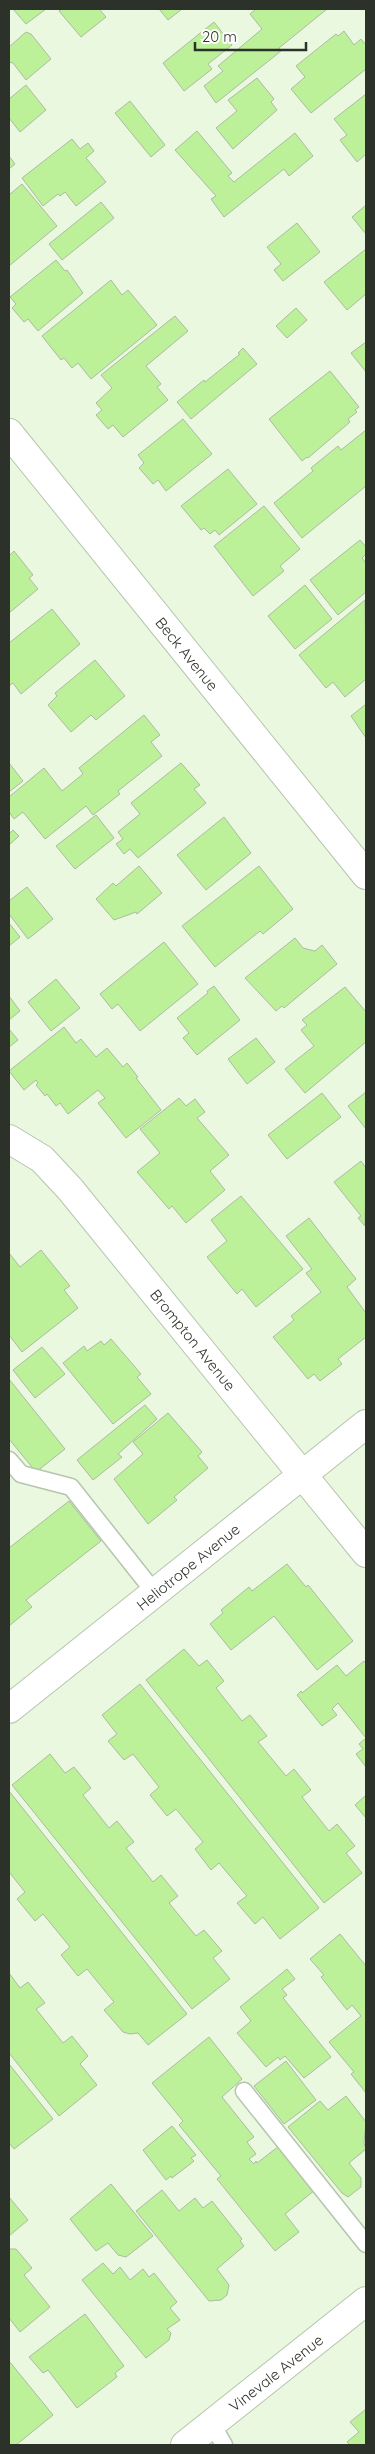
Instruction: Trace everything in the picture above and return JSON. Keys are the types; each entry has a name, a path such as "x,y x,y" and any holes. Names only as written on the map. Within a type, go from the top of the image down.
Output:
{"street":[{"name":"Beck Avenue","path":"9,433 366,876"},
{"name":"Brompton Avenue","path":"9,1138 42,1159 70,1189 366,1553"},
{"name":"Heliotrope Avenue","path":"9,1709 366,1424"},
{"name":"Vinevale Avenue","path":"185,2445 218,2435 366,2301"}],"lane":[{"path":"9,1460 21,1474 71,1487 155,1593"},
{"path":"244,2091 366,2244"}],"building":[{"path":"13,9 46,9 26,24"},
{"path":"62,9 99,9 106,17 81,37 59,11"},
{"path":"159,9 182,9 168,20"},
{"path":"256,9 327,9 279,48 281,51 216,103 204,86 223,71 218,66 262,29 250,14"},
{"path":"214,22 232,45 208,64 212,69 184,91 163,63"},
{"path":"344,31 354,45 361,39 366,45 366,69 311,113 291,89 305,77 296,66 336,34 338,36"},
{"path":"26,32 31,34 51,59 26,80 13,63 9,62 9,47"},
{"path":"257,78 274,99 271,102 277,110 233,149 216,128 237,111 228,100"},
{"path":"26,85 46,110 20,132 9,118 9,99"},
{"path":"366,94 366,154 357,162 340,140 347,135 334,119"},
{"path":"130,101 165,145 151,157 115,113"},
{"path":"197,131 232,173 228,176 234,182 295,133 313,156 289,176 284,169 224,217 211,199 216,196 175,150"},
{"path":"72,139 80,149 88,143 94,151 86,158 106,182 76,206 65,192 60,196 58,194 43,206 22,178"},
{"path":"9,156 15,164 9,169"},
{"path":"22,184 57,226 9,266 9,195"},
{"path":"101,202 114,218 62,260 49,244"},
{"path":"366,205 366,234 352,217"},
{"path":"297,223 320,252 283,281 274,270 281,264 267,247"},
{"path":"366,249 366,294 347,310 324,282"},
{"path":"56,260 65,271 67,270 83,293 38,331 28,319 24,322 12,308 16,304 10,297"},
{"path":"111,280 122,295 128,290 157,325 91,379 78,363 72,368 64,358 61,360 42,336"},
{"path":"296,308 307,320 287,338 276,326"},
{"path":"175,316 188,331 146,366 161,384 157,387 168,400 123,437 113,425 108,429 96,415 102,410 96,403 112,388 101,375"},
{"path":"366,342 366,372 351,353"},
{"path":"243,348 257,364 191,419 177,402 240,354 238,353"},
{"path":"330,371 359,407 355,410 357,412 348,419 350,422 302,461 269,419"},
{"path":"183,419 212,454 166,491 158,480 153,484 139,468 144,463 138,455"},
{"path":"366,430 366,486 302,538 274,503 313,471 311,468 338,446 341,450"},
{"path":"228,469 257,504 219,535 215,530 210,534 204,528 201,530 181,506"},
{"path":"264,506 300,549 280,566 284,571 253,596 214,546"},
{"path":"360,540 366,547 366,554 362,558 366,563 366,592 338,615 310,580"},
{"path":"14,551 33,575 29,578 38,589 9,613 9,556"},
{"path":"305,585 332,619 295,649 268,616"},
{"path":"365,600 366,679 345,697 333,682 326,688 299,655"},
{"path":"52,609 80,644 21,694 13,683 9,686 9,643"},
{"path":"95,660 125,696 96,720 91,715 71,732 48,705 57,696 55,693"},
{"path":"366,704 366,738 351,716"},
{"path":"144,715 160,735 151,742 162,756 118,791 120,794 93,815 86,806 45,839 23,812 14,819 9,812 9,797 44,768 62,791 83,774 79,768"},
{"path":"9,763 23,781 9,792"},
{"path":"181,763 200,785 194,789 206,803 138,858 130,849 124,854 116,844 123,839 118,832 140,814 131,803"},
{"path":"96,815 114,838 75,869 56,846"},
{"path":"224,817 251,853 206,890 177,855"},
{"path":"13,830 19,836 9,845 9,834"},
{"path":"139,866 162,893 137,914 136,912 114,920 96,899 113,883 116,886"},
{"path":"259,866 293,909 263,934 260,931 215,967 182,926"},
{"path":"27,887 53,919 28,939 9,914 9,901"},
{"path":"9,923 20,937 9,946"},
{"path":"295,938 303,948 315,951 322,945 337,964 284,1008 282,1006 276,1011 245,978"},
{"path":"164,942 198,984 140,1031 118,1004 112,1009 100,994"},
{"path":"56,979 80,1008 51,1031 28,1002"},
{"path":"214,986 240,1020 197,1055 183,1038 189,1033 177,1018"},
{"path":"345,987 366,1012 366,1042 305,1093 285,1069 314,1046 301,1030 307,1025 302,1020"},
{"path":"9,996 20,1011 9,1020"},
{"path":"64,1027 76,1043 81,1039 96,1057 107,1048 123,1067 127,1063 161,1110 126,1138 98,1103 105,1098 98,1090 68,1114 60,1103 56,1106 47,1094 45,1096 36,1085 38,1083 36,1080 24,1090 9,1071"},
{"path":"9,1029 18,1040 9,1047"},
{"path":"256,1038 275,1062 247,1084 228,1059"},
{"path":"366,1092 366,1129 348,1106"},
{"path":"322,1093 341,1117 287,1159 268,1135"},
{"path":"179,1098 186,1106 195,1099 205,1112 197,1118 229,1155 210,1171 225,1190 186,1223 172,1206 169,1209 137,1172 160,1153 140,1129"},
{"path":"361,1161 366,1168 365,1226 358,1218 361,1216 334,1182"},
{"path":"241,1196 303,1269 256,1307 242,1289 237,1294 207,1257 227,1241 211,1220"},
{"path":"309,1218 356,1279 347,1287 366,1313 366,1337 338,1359 342,1364 320,1381 314,1374 308,1379 273,1337 294,1320 291,1316 321,1292 306,1273 312,1269 286,1236"},
{"path":"41,1250 70,1286 64,1290 78,1308 22,1352 9,1335 9,1253 20,1267"},
{"path":"111,1339 141,1374 137,1377 151,1394 113,1424 63,1363 84,1346 87,1351 101,1341 104,1345"},
{"path":"42,1347 65,1374 35,1398 13,1370"},
{"path":"9,1379 65,1449 36,1472 9,1439"},
{"path":"145,1405 157,1419 118,1454 122,1457 93,1480 77,1460"},
{"path":"168,1413 202,1452 198,1456 208,1468 174,1497 177,1500 148,1524 114,1479 143,1454 133,1442"},
{"path":"69,1501 101,1541 26,1600 32,1607 9,1626 9,1548"},
{"path":"287,1564 306,1587 308,1585 353,1641 317,1670 274,1616 231,1650 210,1624 223,1613 221,1610 249,1587 252,1591"},
{"path":"184,1649 199,1666 207,1660 224,1681 216,1688 242,1721 250,1715 267,1736 258,1742 286,1776 294,1769 311,1790 302,1797 329,1831 337,1824 355,1846 346,1853 362,1873 324,1903 146,1680"},
{"path":"364,1661 366,1664 366,1738 338,1703 332,1709 337,1715 322,1726 297,1695 337,1665 346,1676"},
{"path":"140,1684 319,1908 280,1939 263,1917 255,1924 237,1903 247,1896 219,1863 211,1870 195,1849 203,1842 176,1809 167,1816 150,1795 159,1787 133,1754 124,1760 108,1741 117,1734 102,1715"},
{"path":"366,1738 366,1767 356,1754 363,1749 359,1744"},
{"path":"50,1754 65,1773 74,1767 91,1788 83,1795 109,1828 117,1821 134,1842 126,1848 153,1882 161,1875 178,1896 169,1903 196,1936 204,1930 222,1951 213,1958 230,1979 192,2009 12,1785"},
{"path":"9,1791 187,2014 148,2045 138,2033 130,2034 123,2032 104,2010 114,2002 87,1969 78,1976 61,1955 70,1947 43,1914 35,1921 17,1899 25,1892 9,1872"},
{"path":"366,1795 366,1818 355,1805"},
{"path":"340,1934 366,1966 366,2093 351,2074 354,2072 329,2042 361,2016 352,2005 347,2010 321,1977 324,1975 310,1959"},
{"path":"287,1969 295,1979 282,1989 287,1995 283,1998 331,2057 304,2078 285,2056 280,2060 278,2057 266,2067 237,2033 251,2021 240,2007"},
{"path":"9,1973 20,1988 28,1982 45,2003 36,2009 63,2043 72,2036 88,2056 80,2064 97,2085 59,2116 9,2053"},
{"path":"209,2037 242,2079 222,2097 254,2137 247,2142 256,2154 249,2159 254,2164 256,2161 257,2163 279,2146 315,2190 285,2214 299,2232 275,2251 217,2179 221,2176 179,2125 183,2121 152,2083"},
{"path":"286,2061 316,2100 284,2124 254,2086"},
{"path":"9,2064 53,2119 14,2149 9,2143"},
{"path":"346,2096 366,2122 364,2143 366,2149 349,2163 361,2178 361,2187 348,2197 342,2193 288,2127 320,2101 328,2110"},
{"path":"172,2126 196,2155 191,2158 194,2161 172,2178 171,2176 166,2180 143,2150"},
{"path":"111,2184 153,2236 126,2257 118,2255 108,2243 96,2251 70,2219"},
{"path":"162,2190 179,2211 195,2198 203,2208 212,2201 242,2239 240,2241 244,2246 217,2269 229,2285 227,2295 221,2300 209,2301 136,2211"},
{"path":"9,2197 28,2220 9,2236"},
{"path":"9,2249 16,2249 32,2268 24,2275 50,2307 20,2332 9,2318"},
{"path":"103,2263 113,2274 120,2267 130,2280 143,2269 149,2277 154,2273 177,2302 170,2308 180,2320 167,2329 171,2333 169,2340 146,2358 82,2280"},
{"path":"85,2314 124,2366 115,2373 117,2377 77,2408 48,2370 43,2373 29,2357"},
{"path":"9,2361 53,2415 16,2445 9,2445"},
{"path":"366,2409 366,2445 350,2445 347,2442 359,2432 350,2422"}]}
